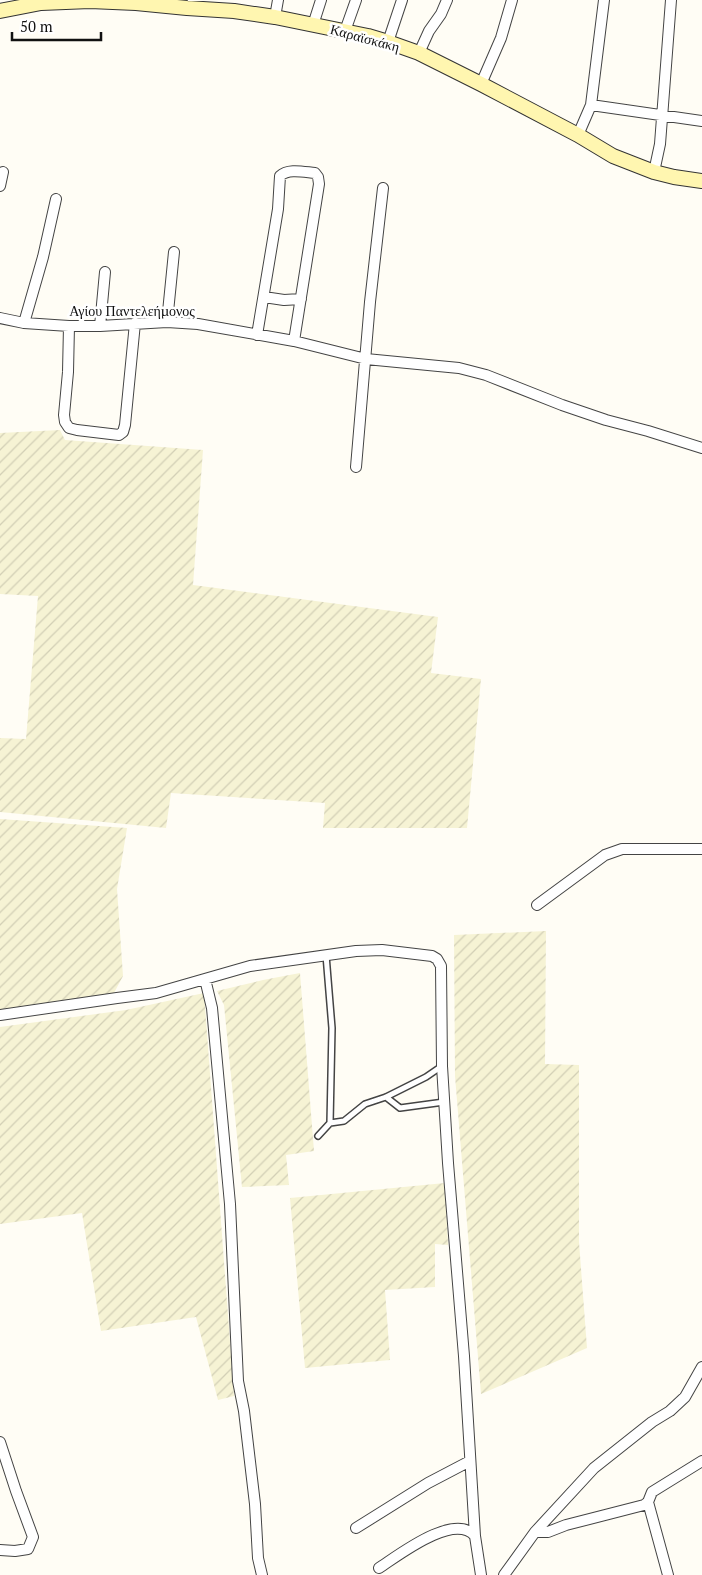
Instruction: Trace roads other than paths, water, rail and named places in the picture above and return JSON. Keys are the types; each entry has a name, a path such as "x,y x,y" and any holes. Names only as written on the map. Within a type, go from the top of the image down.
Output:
{"street":[{"path":"275,17 278,0"},
{"path":"313,25 321,0"},
{"path":"345,31 356,0"},
{"path":"388,42 402,0"},
{"path":"419,53 447,0"},
{"path":"481,84 501,38 512,0"},
{"path":"578,136 591,105 604,0"},
{"path":"654,172 663,116 671,0"},
{"name":"Καραϊσκάκη","path":"0,11 42,3 136,1 186,8 234,11 345,31 388,42 419,53 481,84 613,156 654,172 702,181"},
{"path":"591,105 702,121"},
{"path":"257,335 278,209 280,176 288,171 315,173 319,184 294,341"},
{"path":"0,186 3,172"},
{"path":"356,467 370,302 383,188"},
{"path":"24,323 43,257 56,199"},
{"path":"168,322 174,252"},
{"path":"100,326 106,272"},
{"path":"264,297 284,300 301,299"},
{"name":"Αγίου Παντελεήμονος","path":"0,318 24,323 69,326 168,322 198,324 294,341 366,359 459,368 486,375 579,411 702,448"},
{"path":"69,326 65,422 69,428 77,430 119,435 123,432 124,425 135,323"},
{"path":"537,905 604,855 622,848 702,849"},
{"path":"0,1015 156,994 250,966 326,954 382,950 432,956 437,959 441,966 442,1066 480,1575"},
{"path":"205,978 212,1008 230,1204 238,1381 244,1411 258,1558 262,1575"},
{"path":"504,1575 535,1532 594,1468 652,1422 670,1411 685,1397 702,1367"},
{"path":"0,1442 2,1458 33,1537 28,1549 15,1551 0,1550"},
{"path":"356,1528 428,1482 470,1461"},
{"path":"535,1532 548,1532 566,1525 644,1505 648,1502 652,1492 702,1461"},
{"path":"648,1502 668,1575"},
{"path":"379,1568 433,1534 461,1529 471,1531 476,1536"}],"lane":[{"path":"318,1136 330,1123 332,1028 326,954"},
{"path":"330,1123 344,1122 365,1104 386,1097 426,1077 442,1066"},
{"path":"386,1097 400,1108 445,1102"}]}
